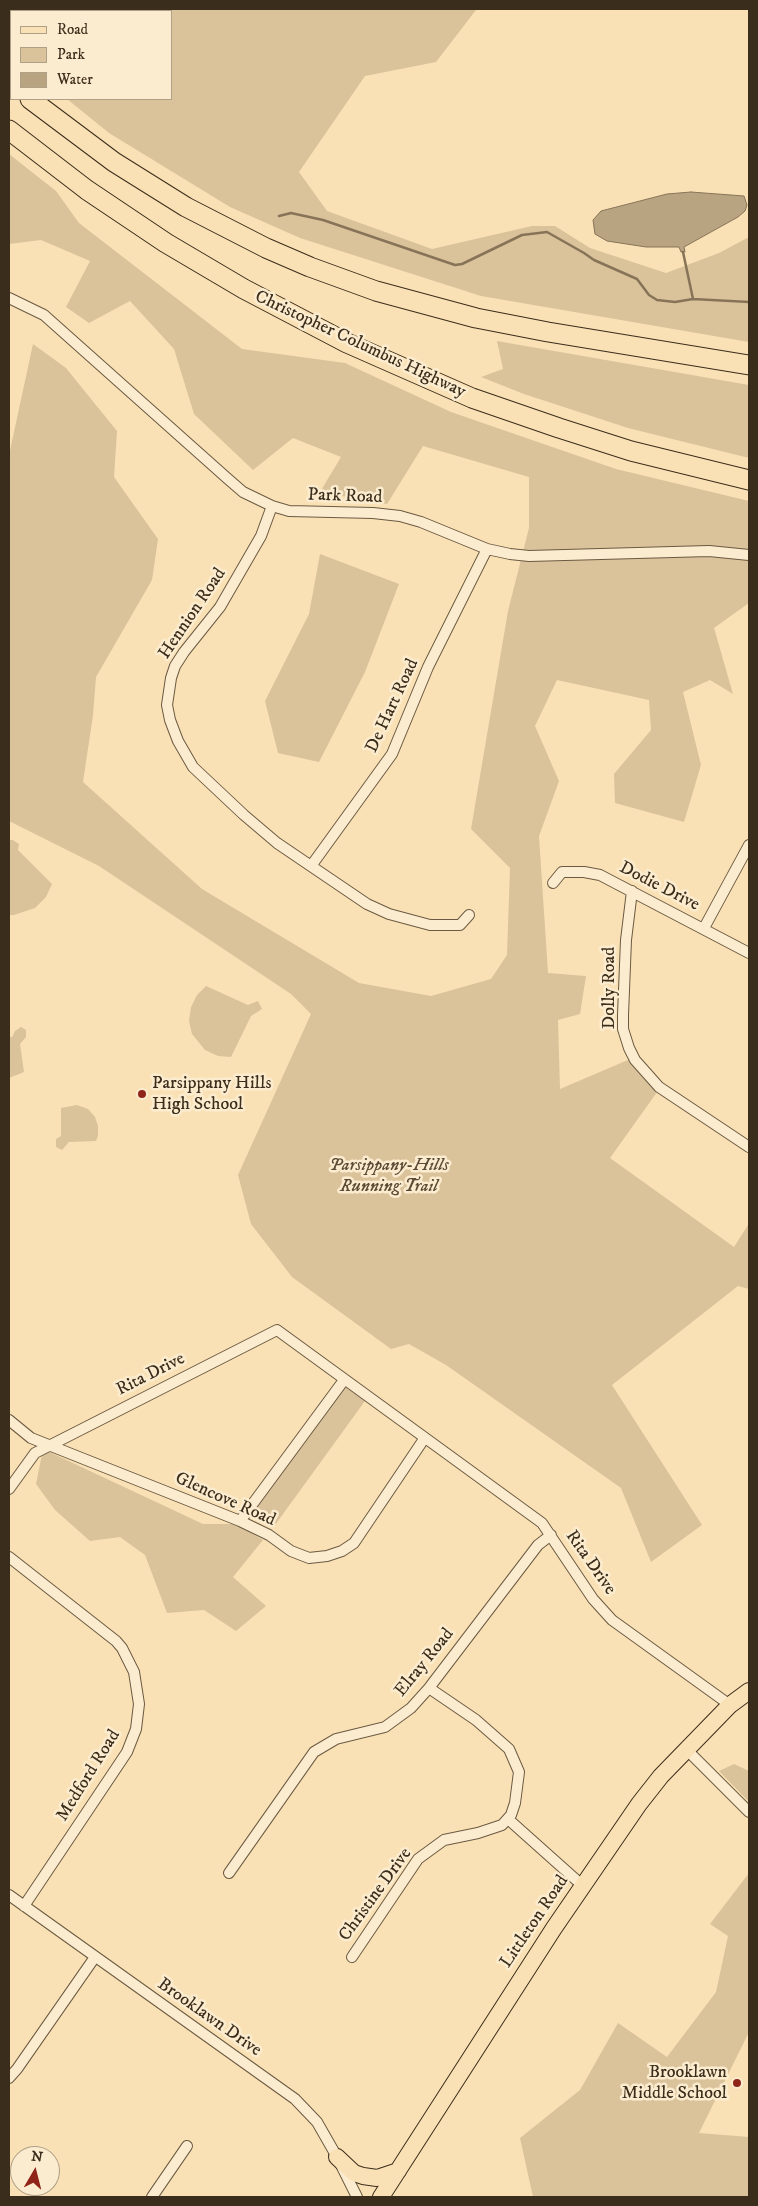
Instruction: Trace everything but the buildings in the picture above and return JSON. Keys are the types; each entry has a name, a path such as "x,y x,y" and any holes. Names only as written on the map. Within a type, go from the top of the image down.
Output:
{"highway":[{"path":"31,100 114,162 186,207 266,248 310,267 376,291 476,318 548,332 749,364"},
{"name":"Christopher Columbus Highway","path":"9,130 87,190 166,243 244,289 348,343 472,398 559,428 631,451 749,480"}],"main road":[{"name":"Littleton Road","path":"381,2197 583,1886 639,1804 661,1776 730,1706 749,1691"},
{"path":"337,2157 354,2173 363,2176 377,2178 398,2171"}],"street":[{"name":"Park Road","path":"9,298 44,315 228,479 251,496 272,506 289,511 373,513 400,516 421,522 487,549 530,556 709,550 749,555"},
{"name":"Hennion Road","path":"272,506 262,536 220,608 175,666 171,678 167,705 170,720 178,741 193,767 244,815 310,866 367,904 411,922 430,926 460,925 469,915"},
{"name":"De Hart Road","path":"310,866 392,754 428,668 487,549"},
{"path":"704,928 749,845"},
{"name":"Dodie Drive","path":"553,883 562,872 584,872 600,875 749,953"},
{"name":"Dolly Road","path":"632,891 626,940 623,1015 623,1029 629,1048 635,1060 659,1087 749,1146"},
{"name":"Rita Drive","path":"49,1445 277,1330 424,1439 518,1504 542,1523 593,1599 612,1620 730,1706"},
{"path":"240,1521 344,1380"},
{"path":"9,1420 31,1438 49,1445"},
{"name":"Glencove Road","path":"49,1445 240,1521 269,1535 291,1551 309,1558 327,1556 342,1551 354,1542 424,1439"},
{"path":"9,1489 35,1453 49,1445"},
{"name":"Elray Road","path":"229,1873 314,1752 336,1739 390,1724 411,1708 429,1688 538,1545 551,1535"},
{"name":"Medford Road","path":"9,1557 116,1641 122,1648 134,1672 139,1704 136,1729 126,1752 24,1906"},
{"path":"429,1688 476,1720 509,1749 515,1760 520,1778 515,1803 508,1820 583,1886"},
{"path":"687,1750 749,1812"},
{"name":"Christine Drive","path":"352,1957 418,1859 444,1840 491,1830 508,1820"},
{"name":"Brooklawn Drive","path":"9,1895 295,2099 317,2122 357,2197"},
{"path":"9,2078 96,1958"},
{"path":"152,2197 187,2146"}],"green space":[{"path":"9,9 476,10 436,62 365,76 299,172 327,211 432,249 532,226 555,226 590,248 666,273 719,253 749,237 749,342 481,296 300,238 230,207 109,133 68,100 172,100 172,10 10,10 9,53"},
{"name":"Parsippany-Hills Running Trail","path":"9,154 56,191 79,223 242,349 345,363 451,412 616,469 749,501 749,603 714,628 733,694 710,680 683,692 701,765 684,822 615,803 614,774 651,730 649,700 557,680 535,726 559,781 539,836 548,973 586,976 580,1014 558,1020 560,1089 635,1057 660,1088 610,1158 734,1247 749,1226 749,1289 738,1286 612,1385 702,1525 651,1562 621,1488 446,1365 409,1344 391,1349 292,1277 251,1224 238,1175 311,1014 291,994 99,866 9,821 9,455 33,344 66,368 117,431 114,477 158,539 152,580 96,677 93,715 83,782 202,889 359,983 431,996 491,979 507,955 510,868 471,829 508,611 529,528 529,477 423,446 387,504 320,492 341,457 293,438 253,470 194,414 174,349 130,301 89,323 66,307 90,261 41,240 9,244"},
{"path":"497,341 749,385 749,458 628,428 524,394 481,377 503,369"},
{"path":"320,554 399,584 365,672 319,762 278,753 265,701 309,614"},
{"path":"9,840 19,844 18,850 52,884 46,897 35,908 14,915 9,915"},
{"path":"206,986 248,1005 258,1001 262,1009 251,1016 231,1057 218,1056 205,1050 192,1034 189,1021 191,1007 197,995"},
{"path":"21,1027 26,1030 26,1037 20,1044 24,1072 9,1078 9,1037 12,1037 15,1031"},
{"path":"77,1105 88,1109 95,1117 98,1126 98,1136 96,1141 69,1142 62,1150 56,1147 56,1139 61,1136 61,1108"},
{"path":"344,1386 365,1401 275,1525 255,1509"},
{"path":"43,1449 203,1524 236,1524 263,1540 233,1577 266,1606 236,1631 204,1610 167,1613 145,1555 120,1537 90,1541 55,1510 36,1484"},
{"path":"734,1764 749,1771 749,1802 719,1771"},
{"path":"749,1873 749,2032 699,2133 749,2137 749,2197 533,2197 520,2138 580,2090 618,2023 667,2057 716,1992 728,1936 710,1924"}],"water":[{"path":"691,192 744,196 747,205 745,211 738,217 684,247 685,252 681,252 679,247 646,247 607,241 595,234 593,220 601,211 667,194"}],"waterway":[{"path":"279,216 291,213 323,220 455,265 462,264 522,235 547,232 594,260 637,279 649,295 657,300 675,302 693,299 749,302"},
{"path":"683,252 693,299"}],"place":[{"name":"Parsippany Hills High School","path":"142,1094"},
{"name":"Brooklawn Middle School","path":"737,2083"}]}
